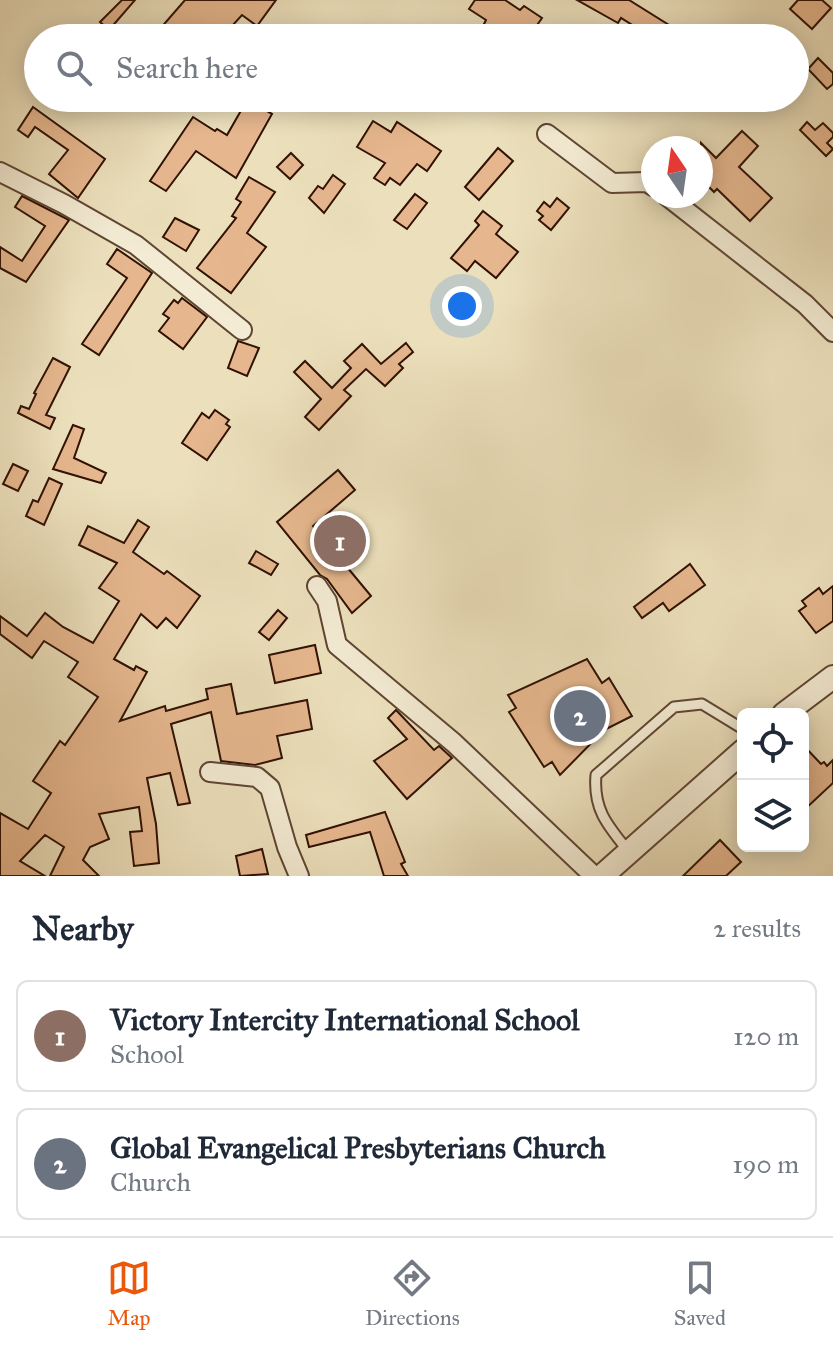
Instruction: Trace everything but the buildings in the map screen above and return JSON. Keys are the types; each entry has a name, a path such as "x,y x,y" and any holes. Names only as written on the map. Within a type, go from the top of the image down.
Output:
{"street":[{"path":"547,134 612,183 641,182"},
{"path":"0,172 136,245 242,330"},
{"path":"682,208 805,304 833,332"},
{"path":"317,586 327,601 337,645 454,743 594,876"},
{"path":"792,708 833,677"},
{"path":"602,876 737,756"},
{"path":"210,772 257,777 270,788 299,876"}],"lane":[{"path":"629,852 601,813 595,799 596,775 674,707 702,704 737,725"}],"place":[{"name":"Victory Intercity International School","path":"340,541"},
{"name":"Global Evangelical Presbyterians Church","path":"580,716"}]}
